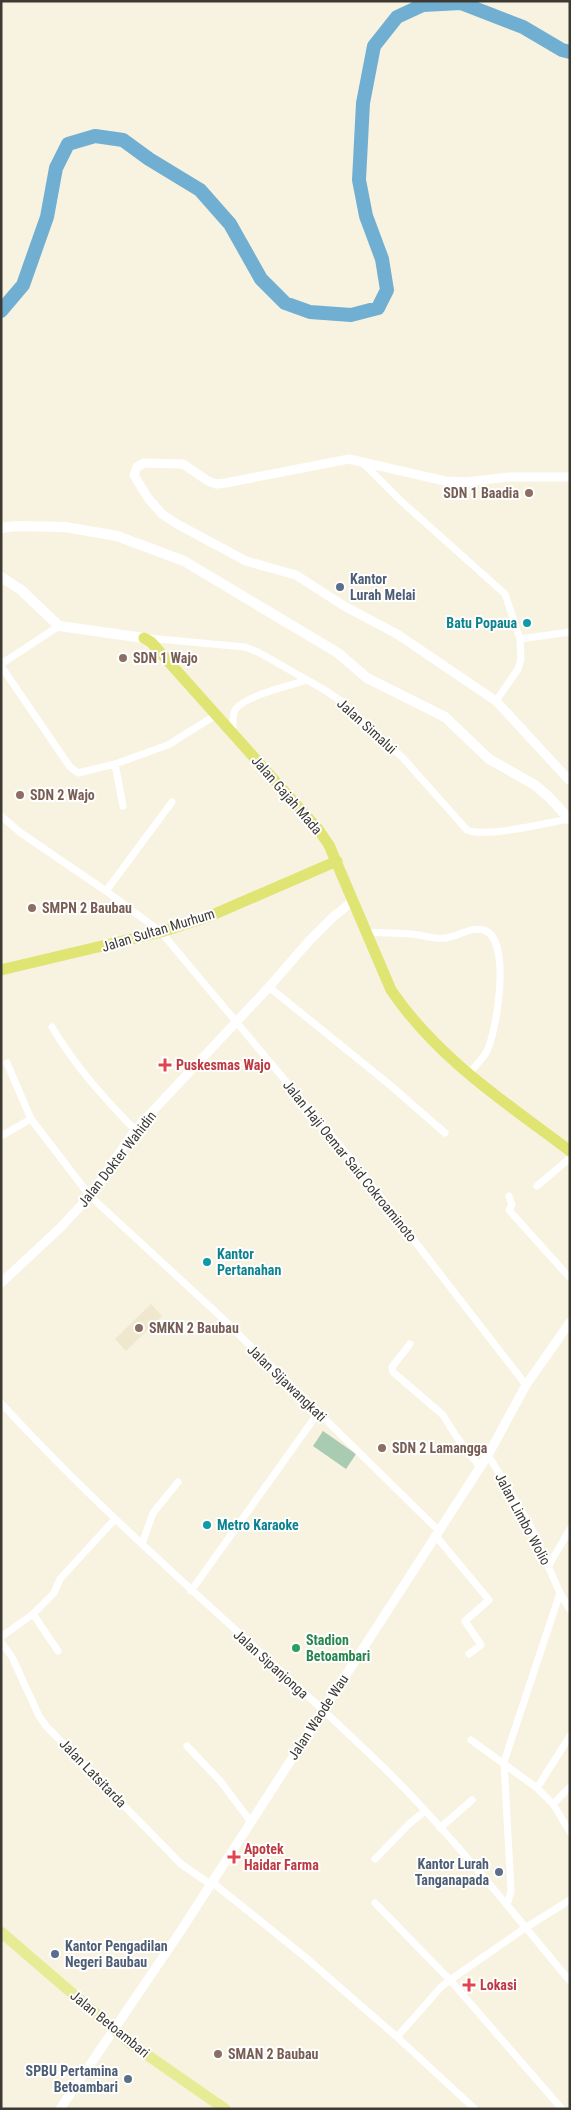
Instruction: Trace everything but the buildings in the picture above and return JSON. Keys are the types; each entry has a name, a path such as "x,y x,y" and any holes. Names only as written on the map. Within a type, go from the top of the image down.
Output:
{"highway":[{"name":"Jalan Gajah Mada","path":"144,638 151,642 318,829 329,844 392,990 403,1007 445,1055 570,1151"},
{"name":"Jalan Sultan Murhum","path":"1,970 161,932 210,916 337,861"}],"main road":[{"path":"1,528 16,526 65,527 108,534 184,561 338,653 367,678 445,717 490,759 535,786 550,798 569,820"},
{"path":"1,577 21,590 59,626 144,638"},
{"name":"Jalan Betoambari","path":"1,1932 111,2032"},
{"name":"Jalan Betoambari","path":"1,1939 111,2032 221,2108"}],"street":[{"path":"570,478 509,478 466,482 445,481 349,459 324,462 293,471 221,483 208,481 183,464 144,463 138,467 134,474 148,498 162,514 177,524 246,561 296,575 344,606 397,634 496,701 570,781"},
{"path":"360,460 408,508 505,594 520,639 521,660 518,669 496,701"},
{"path":"59,626 1,665 74,772 78,773 115,764 168,745 216,715"},
{"path":"520,639 570,632"},
{"name":"Jalan Simalui","path":"144,638 245,648 258,652 324,688 404,758 467,830 487,832 569,820"},
{"path":"233,735 234,712 240,705 272,690 307,680"},
{"path":"115,764 123,806"},
{"path":"106,891 172,802"},
{"name":"Jalan Haji Oemar Said Cokroaminoto","path":"1,816 161,932 351,1158 526,1385"},
{"name":"Jalan Dokter Wahidin","path":"1,1283 90,1196 135,1130 309,941 333,917 353,901"},
{"path":"366,932 413,934 444,938 474,929 488,932 494,938 501,964 499,1006 487,1051 468,1074"},
{"path":"269,986 390,1085 445,1133"},
{"path":"52,1027 68,1054 107,1101 135,1130"},
{"name":"Jalan Sijawangkati","path":"7,1063 31,1119 90,1196 219,1316 437,1533 489,1600 465,1621 480,1645 469,1654"},
{"path":"1,1136 31,1119"},
{"path":"537,1186 570,1158"},
{"path":"509,1196 512,1205 509,1210 570,1278"},
{"name":"Jalan Waode Wau","path":"60,2109 211,1883 488,1455 526,1385 570,1322"},
{"path":"410,1344 392,1367 393,1372 443,1415 456,1436 480,1467"},
{"name":"Jalan Sipanjonga","path":"1,1403 142,1544 379,1763 440,1828 570,1980"},
{"path":"191,1590 318,1413"},
{"name":"Jalan Limbo Wolio","path":"488,1455 530,1525 560,1593 570,1610"},
{"path":"142,1544 153,1514 178,1482"},
{"path":"1,1637 33,1614 54,1593 60,1579 116,1519"},
{"path":"549,1565 570,1530"},
{"path":"507,1905 510,1891 504,1762 560,1593"},
{"path":"33,1614 58,1650"},
{"name":"Jalan Latsitarda","path":"1,1642 12,1657 39,1716 46,1726 181,1864 211,1883 306,1957 475,2109"},
{"path":"537,1788 570,1736"},
{"path":"471,1740 504,1762 537,1788 553,1804 570,1832"},
{"path":"187,1746 221,1782 250,1822"},
{"path":"553,1804 570,1787"},
{"path":"440,1828 472,1800"},
{"path":"376,1859 410,1823 425,1811"},
{"path":"397,2037 441,1987 525,1928 570,1900"},
{"path":"375,1903 450,1980 562,2109"}],"shaded area":[{"name":"SMKN 2 Baubau","path":"151,1304 162,1316 126,1351 115,1339"}],"green space":[{"path":"323,1431 356,1454 346,1469 313,1446"}],"waterway":[{"path":"1,311 23,285 47,217 56,168 68,144 95,136 123,140 149,159 200,190 230,224 261,279 285,303 310,312 351,315 378,308 387,290 382,259 366,216 359,180 363,103 374,46 397,17 423,5 461,3 523,27 562,50 570,52"}],"place":[{"name":"SDN 1 Baadia","path":"529,493"},
{"name":"Kantor Lurah Melai","path":"340,587"},
{"name":"Batu Popaua","path":"527,623"},
{"name":"SDN 1 Wajo","path":"123,658"},
{"name":"SDN 2 Wajo","path":"20,795"},
{"name":"SMPN 2 Baubau","path":"32,908"},
{"name":"Puskesmas Wajo","path":"165,1065"},
{"name":"Kantor Pertanahan","path":"207,1262"},
{"name":"SMKN 2 Baubau","path":"139,1328"},
{"name":"SDN 2 Lamangga","path":"382,1448"},
{"name":"Metro Karaoke","path":"207,1525"},
{"name":"Stadion Betoambari","path":"296,1648"},
{"name":"Apotek Haidar Farma","path":"234,1857"},
{"name":"Kantor Lurah Tanganapada","path":"499,1872"},
{"name":"Kantor Pengadilan Negeri Baubau","path":"55,1954"},
{"name":"Lokasi","path":"469,1985"},
{"name":"SMAN 2 Baubau","path":"218,2054"},
{"name":"SPBU Pertamina Betoambari","path":"128,2079"}]}
